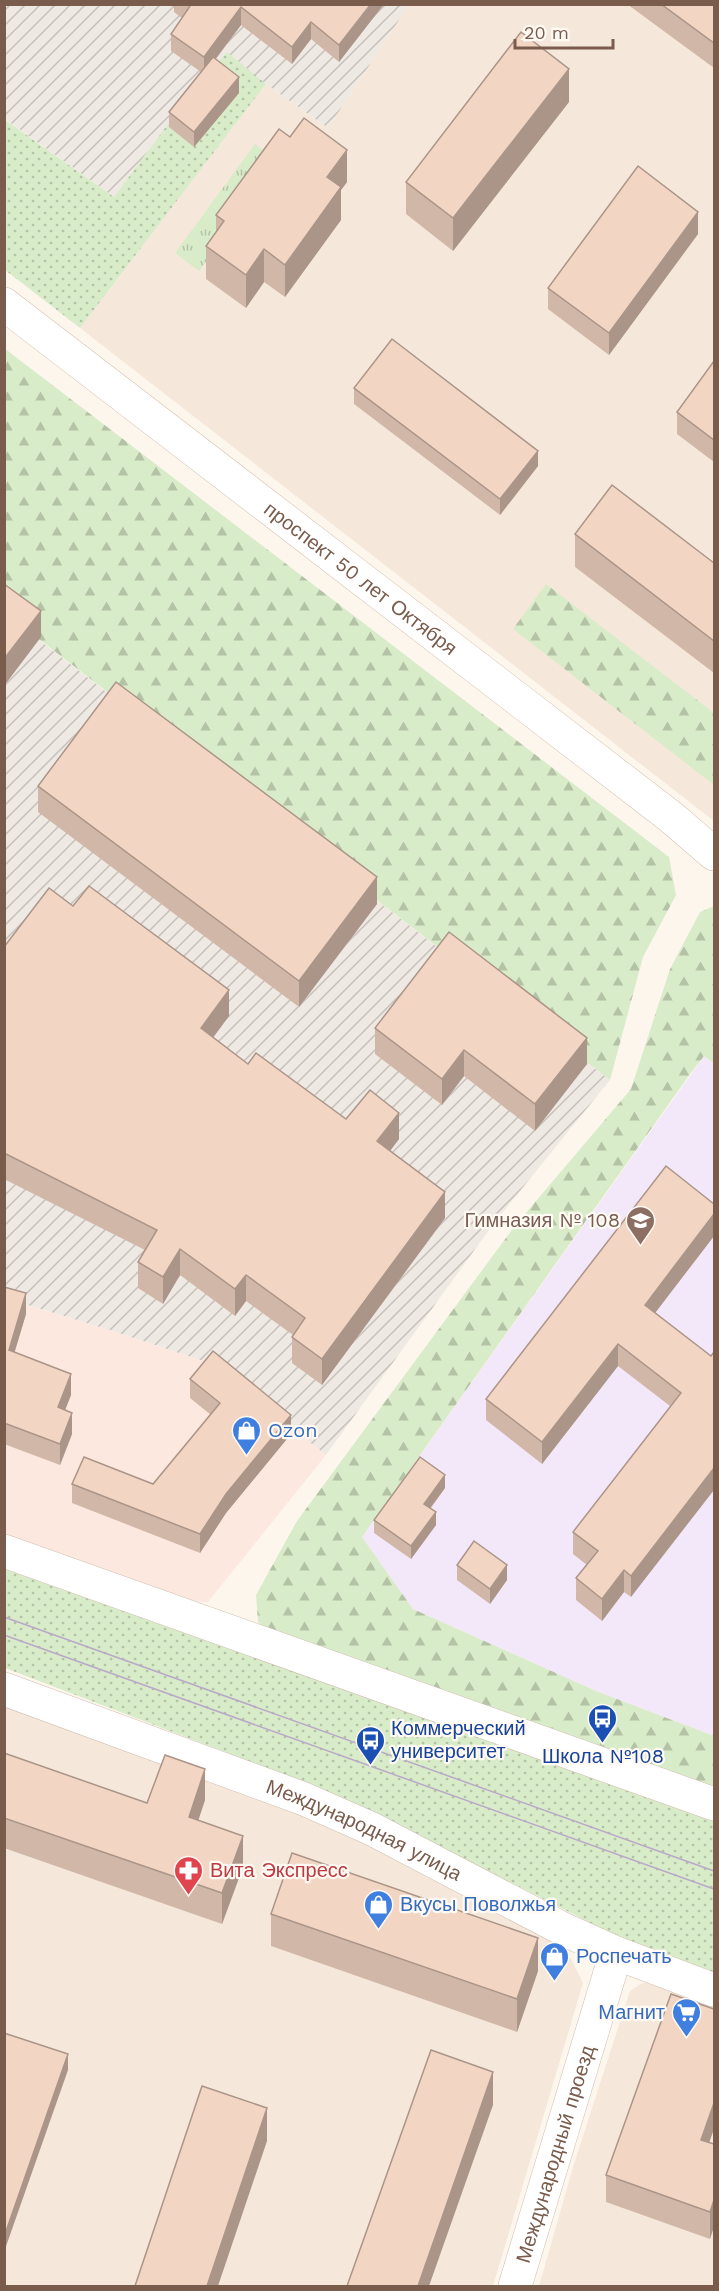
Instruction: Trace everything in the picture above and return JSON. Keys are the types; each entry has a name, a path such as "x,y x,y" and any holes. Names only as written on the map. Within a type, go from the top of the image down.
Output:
{"street":[{"name":"проспект 50 лет Октября","path":"4,304 671,817 714,854"},
{"path":"4,1551 714,1804"},
{"name":"Международная улица","path":"4,1689 314,1803 372,1829 563,1929 616,1953 714,1990"},
{"name":"Международный проезд","path":"515,2286 616,1953"}],"shaded area":[{"path":"4,5 409,5 328,128 227,53 165,128 114,197 5,119"},
{"path":"409,5 714,5 714,821 80,328 266,84 328,128"},
{"path":"4,613 610,1080 494,1223 326,1455 209,1363 5,1298"},
{"name":"Гимназия № 108","path":"704,1056 714,1064 714,1736 596,1691 413,1609 362,1537"},
{"path":"4,1298 209,1363 326,1455 208,1602 183,1601 5,1537"},
{"path":"4,1700 293,1807 552,1940 571,1959 583,1983 493,2286 5,2286"},
{"path":"655,1980 714,2002 714,2286 539,2286 574,2164 630,1991 641,1984"}],"green space":[{"path":"227,52 266,84 80,328 5,270 4,119 114,197 165,128"},
{"path":"255,144 279,162 199,271 175,253"},
{"path":"4,348 669,857 676,895 643,957 610,1080 5,613"},
{"path":"546,584 714,713 714,785 513,629"},
{"path":"714,906 714,1064 704,1056 690,1074 362,1537 413,1609 596,1691 714,1736 714,1790 271,1636 258,1622 256,1595 297,1521 514,1227 631,1089 670,969 700,912"},
{"path":"4,1566 714,1815 714,1975 626,1941 384,1818 314,1786 5,1668"}],"building":[{"path":"188,4 371,4 339,45 311,22 292,47 241,7 204,57 171,34 190,6"},
{"path":"661,4 714,4 714,43"},
{"path":"521,32 569,69 453,218 406,182"},
{"path":"213,57 239,77 194,132 169,112"},
{"path":"304,118 347,150 327,177 341,187 285,265 264,249 246,275 206,246 224,221 216,215 279,129 290,137"},
{"path":"638,166 698,212 609,333 548,288"},
{"path":"392,339 538,451 500,499 354,388"},
{"path":"714,361 714,440 677,412"},
{"path":"612,485 714,563 714,641 575,534"},
{"path":"4,584 41,611 4,659"},
{"path":"116,682 377,877 299,981 38,786"},
{"path":"89,886 229,990 201,1028 248,1064 256,1053 346,1119 370,1090 399,1113 377,1141 445,1192 322,1359 292,1337 305,1318 246,1275 235,1289 180,1249 163,1277 138,1262 157,1230 4,1153 4,947 49,888 73,906"},
{"path":"449,932 587,1038 535,1104 464,1050 442,1079 375,1028"},
{"path":"666,1166 714,1204 714,1214 645,1305 711,1356 714,1352 714,1468 631,1576 624,1570 602,1599 576,1578 598,1551 573,1532 681,1393 618,1344 542,1442 486,1399"},
{"path":"4,1287 26,1293 9,1350 71,1374 58,1407 72,1413 60,1444 4,1423"},
{"path":"213,1351 291,1415 226,1494 200,1534 72,1484 84,1457 153,1484 220,1403 190,1379"},
{"path":"420,1457 445,1475 424,1504 436,1512 411,1546 374,1520"},
{"path":"474,1541 507,1565 490,1589 457,1565"},
{"path":"4,1753 147,1803 165,1755 205,1769 189,1817 243,1836 222,1893 4,1818"},
{"path":"292,1853 538,1938 517,1999 271,1914"},
{"path":"671,1994 714,2009 714,2103 701,2140 714,2144 714,2200 710,2212 606,2175"},
{"path":"4,2033 68,2054 4,2237"},
{"path":"431,2050 493,2072 418,2286 347,2286"},
{"path":"202,2086 267,2108 207,2286 135,2286"}],"tram line":[{"path":"4,1617 714,1871"},
{"path":"4,1635 714,1889"}],"place":[{"name":"Гимназия № 108","path":"641,1246"},
{"name":"Ozon","path":"247,1456"},
{"name":"Школа №108","path":"603,1744"},
{"name":"Коммерческий университет","path":"370,1766"},
{"name":"Вита Экспресс","path":"189,1896"},
{"name":"Вкусы Поволжья","path":"379,1930"},
{"name":"Роспечать","path":"555,1982"},
{"name":"Магнит","path":"686,2038"}]}
